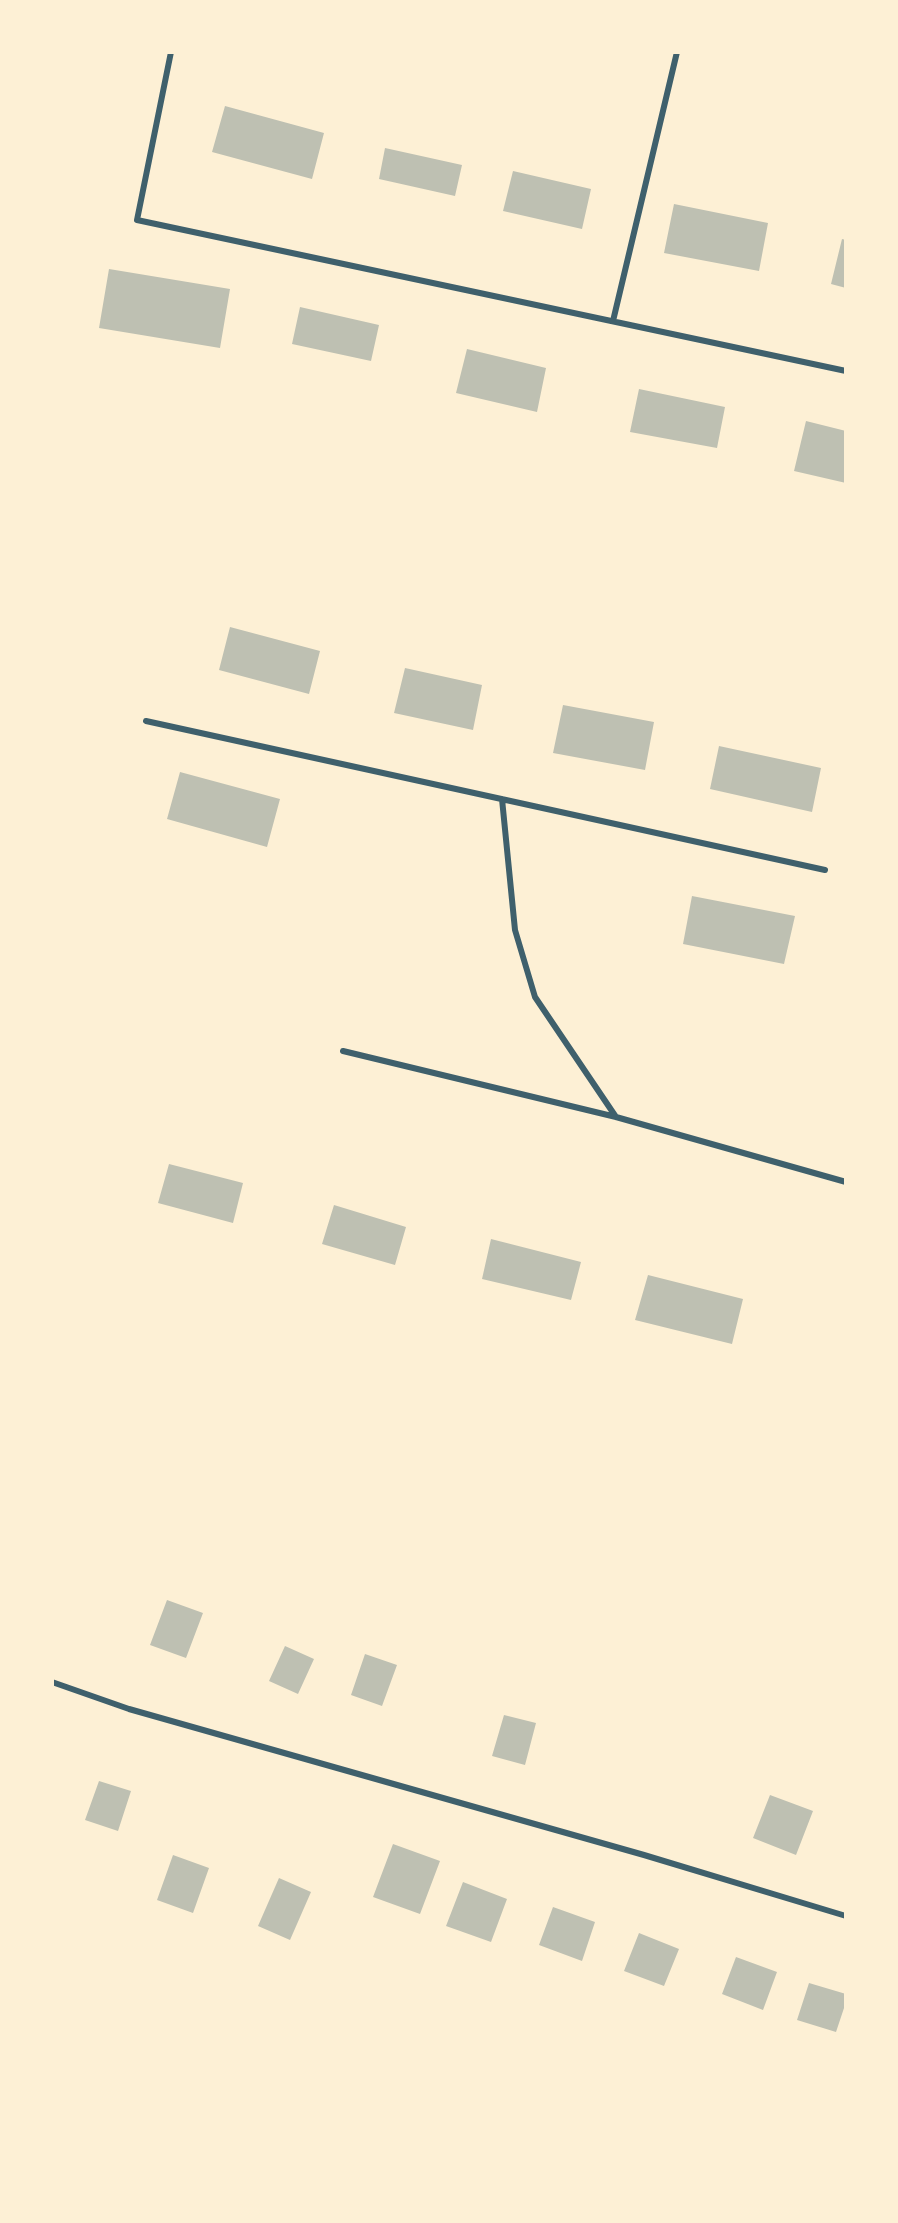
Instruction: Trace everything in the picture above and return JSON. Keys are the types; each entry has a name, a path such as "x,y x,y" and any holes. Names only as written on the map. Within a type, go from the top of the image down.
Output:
{"street":[{"path":"171,52 137,220 846,371"},
{"path":"613,321 677,52"},
{"path":"146,721 825,870"},
{"path":"502,799 515,930 535,996 616,1117"},
{"path":"343,1051 616,1117 846,1182"},
{"path":"52,1682 129,1709 633,1852 846,1916"}],"building":[{"path":"225,106 324,133 312,179 212,152"},
{"path":"385,148 462,165 455,196 379,179"},
{"path":"513,171 591,189 582,229 503,211"},
{"path":"674,204 768,223 759,271 664,253"},
{"path":"842,239 846,240 846,288 831,284"},
{"path":"109,269 230,289 220,348 99,328"},
{"path":"300,307 379,325 371,361 292,344"},
{"path":"467,349 546,368 537,412 456,393"},
{"path":"639,389 725,407 717,448 630,432"},
{"path":"806,421 846,431 846,483 794,471"},
{"path":"230,627 320,651 309,694 219,670"},
{"path":"405,668 482,685 473,730 394,713"},
{"path":"563,705 654,722 645,770 553,753"},
{"path":"719,746 821,768 812,812 710,789"},
{"path":"180,772 280,799 267,847 167,819"},
{"path":"692,896 795,916 784,964 683,944"},
{"path":"169,1164 243,1183 233,1223 158,1203"},
{"path":"334,1205 406,1227 395,1265 322,1244"},
{"path":"491,1239 581,1262 571,1300 482,1279"},
{"path":"648,1275 743,1299 732,1344 635,1320"},
{"path":"167,1600 203,1613 186,1658 150,1645"},
{"path":"285,1646 314,1659 298,1694 269,1681"},
{"path":"365,1654 397,1665 382,1706 351,1695"},
{"path":"504,1715 536,1723 525,1765 492,1756"},
{"path":"99,1781 131,1791 118,1831 85,1820"},
{"path":"770,1795 813,1811 796,1855 753,1838"},
{"path":"393,1844 440,1861 420,1914 373,1897"},
{"path":"173,1855 209,1868 193,1913 157,1900"},
{"path":"279,1878 311,1892 290,1940 258,1926"},
{"path":"463,1882 507,1899 491,1942 446,1926"},
{"path":"553,1907 595,1922 582,1961 539,1945"},
{"path":"639,1933 679,1949 664,1986 624,1971"},
{"path":"736,1957 777,1972 763,2010 722,1994"},
{"path":"809,1983 846,1994 846,2002 836,2032 797,2020"}]}
